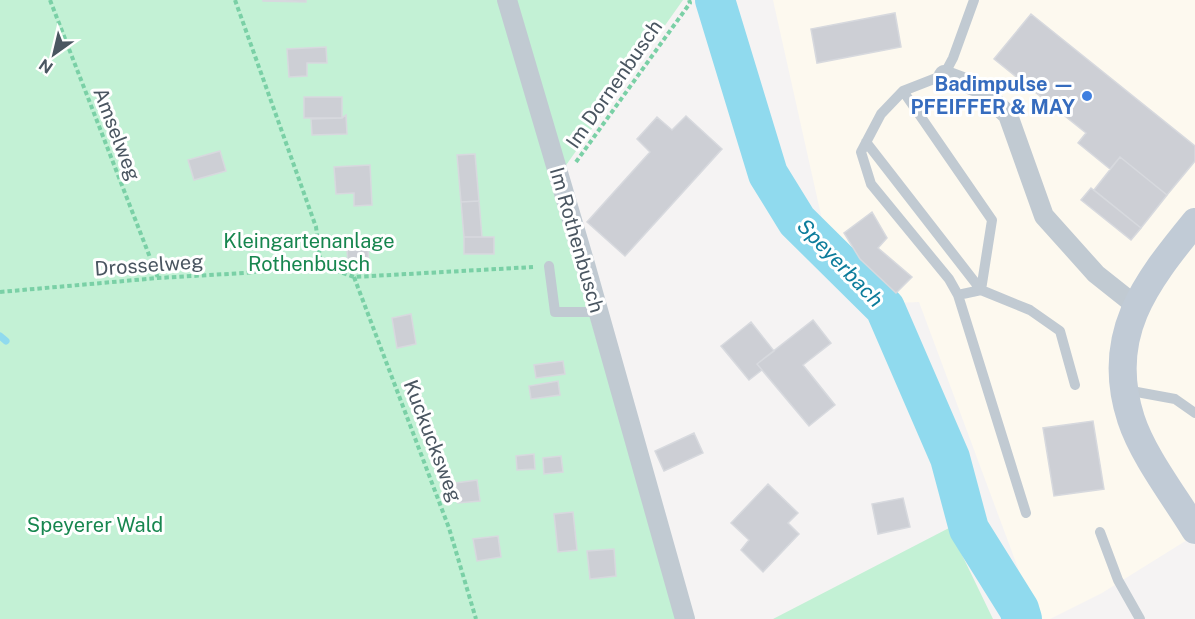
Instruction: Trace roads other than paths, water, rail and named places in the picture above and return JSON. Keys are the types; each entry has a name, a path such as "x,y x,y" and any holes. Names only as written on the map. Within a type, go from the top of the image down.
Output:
{"street":[{"name":"Im Rothenbusch","path":"507,0 685,619"},
{"path":"944,75 979,88 1008,115 1044,216 1096,274 1136,305"},
{"path":"1195,222 1168,254 1136,305 1126,333 1122,361 1123,389 1131,420 1145,449 1195,530"}],"lane":[{"path":"974,0 953,58 944,75 903,92 880,114 861,152 871,184 949,279 958,295 1026,513"},
{"path":"903,92 992,220 981,291"},
{"path":"866,142 981,291"},
{"path":"549,266 555,312 598,312"},
{"path":"958,295 981,291 1030,310 1060,331 1075,385"},
{"path":"1123,389 1175,399 1195,413"},
{"path":"1100,532 1118,580 1140,619"}],"waterway":[{"name":"Speyerbach","path":"715,0 768,174 797,221 885,308 950,458 969,529 1019,609 1022,619"},
{"path":"0,336 6,341"}],"place":[{"name":"Badimpulse — PFEIFFER & MAY","path":"1087,96"}],"park label":[{"name":"Kleingartenanlage Rothenbusch","path":"309,252"},
{"name":"Speyerer Wald","path":"95,525"}]}
